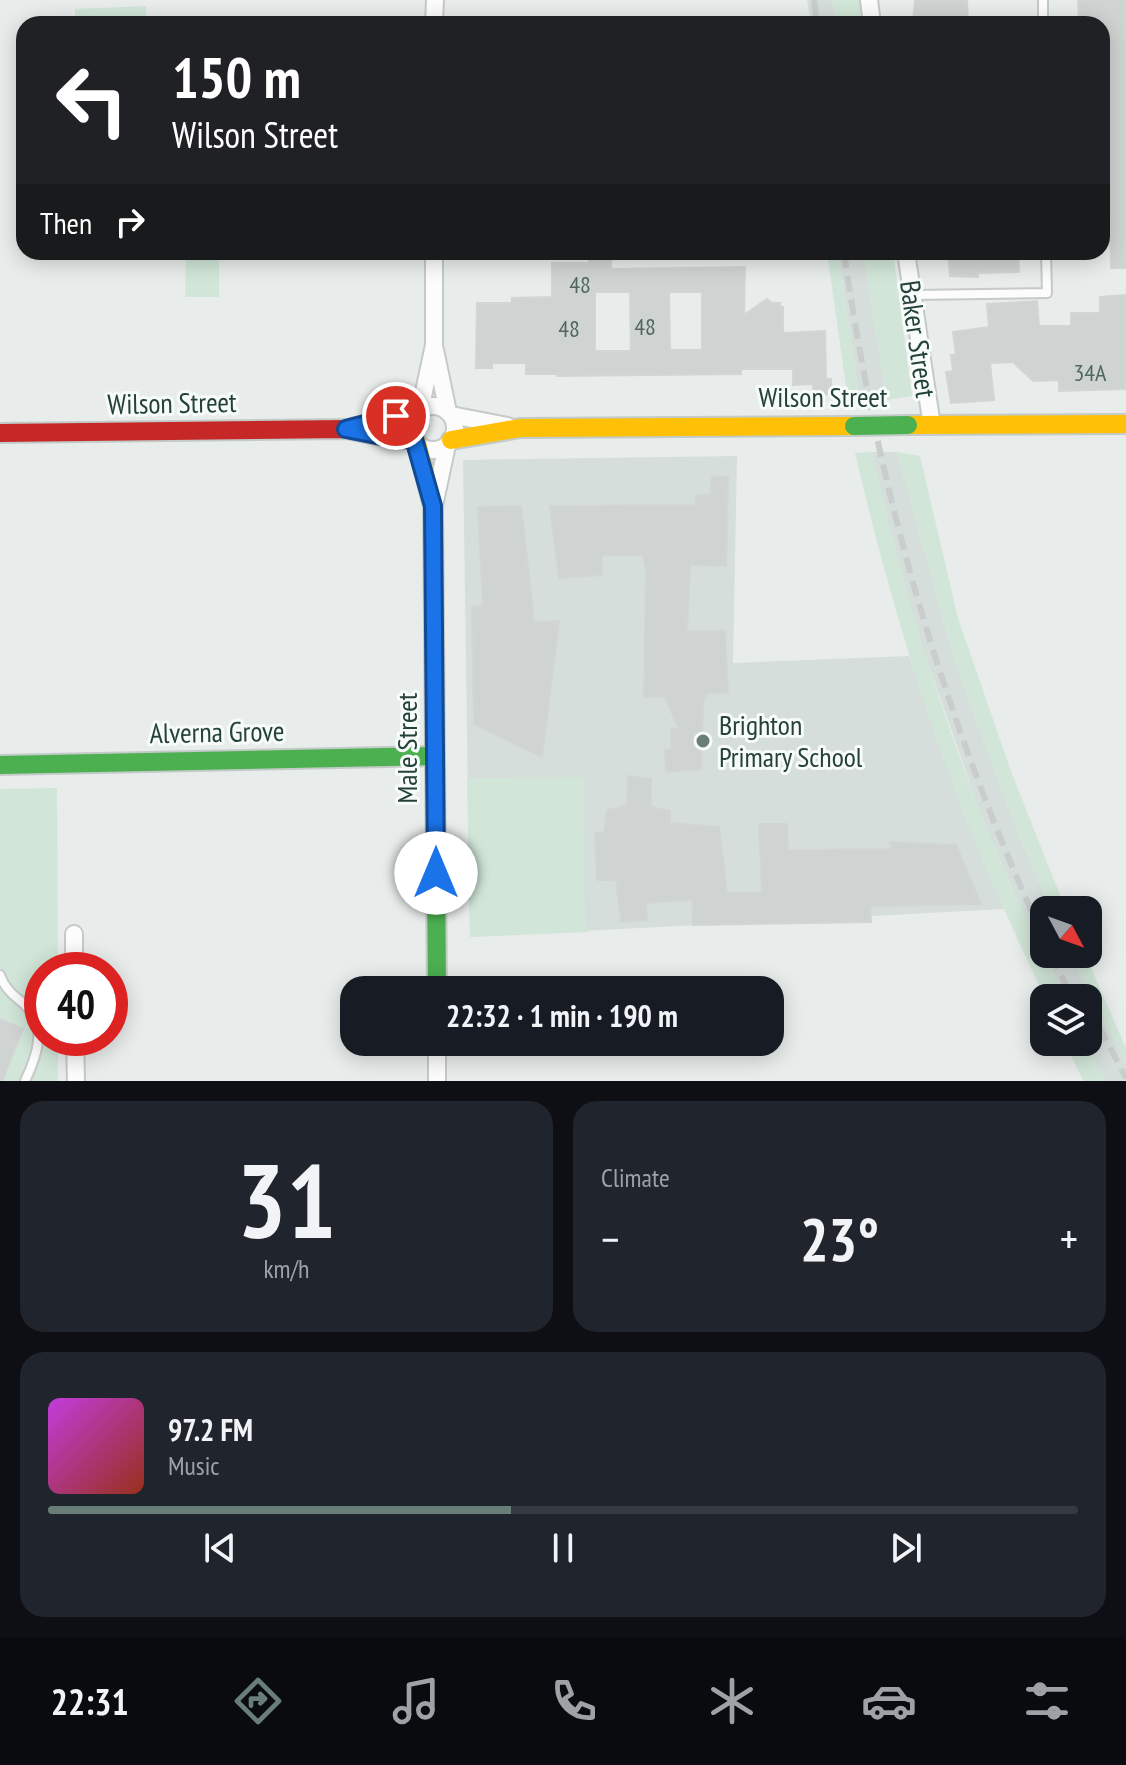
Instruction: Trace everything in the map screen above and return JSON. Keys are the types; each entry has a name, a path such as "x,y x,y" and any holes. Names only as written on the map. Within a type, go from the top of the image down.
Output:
{"street":[{"path":"434,260 434,345 455,428 449,442 428,449 415,441 411,426 418,412 434,345"},
{"name":"Baker Street","path":"907,260 932,426"},
{"path":"418,412 434,406 450,413"},
{"name":"Wilson Street","path":"346,429 418,412"},
{"name":"Wilson Street","path":"450,413 520,428"},
{"name":"Wilson Street","path":"449,442 520,428 1126,424"},
{"name":"Wilson Street","path":"0,433 346,429 415,441"},
{"name":"Male Street","path":"415,441 433,506"},
{"name":"Male Street","path":"437,976 433,506 449,442"},
{"name":"Alverna Grove","path":"0,765 435,756"},
{"path":"74,934 74,952"},
{"path":"75,1056 76,1081"},
{"path":"437,1056 437,1081"}],"lane":[{"path":"912,295 1047,293 1046,260"},
{"path":"0,975 9,992 27,1007 36,1020 38,1046 25,1081"}],"shaded area":[{"path":"807,0 833,0 835,16 810,16"},
{"path":"839,260 864,260 887,400 860,401"},
{"path":"872,452 897,452 955,662 1017,831 1045,896 1030,896 1030,930 981,815 922,646 892,542"},
{"name":"Brighton Primary School","path":"737,456 733,663 909,656 966,819 1004,909 470,937 463,460"},
{"path":"1049,968 1078,968 1086,984 1058,984"},
{"path":"1102,1015 1126,1063 1126,1081 1105,1081 1092,1056 1102,1056"}],"green space":[{"path":"833,0 859,0 861,16 835,16"},
{"path":"146,6 146,16 75,16 75,9"},
{"path":"186,260 219,260 219,297 185,297"},
{"path":"828,260 839,260 860,401 848,401"},
{"path":"864,260 894,260 912,396 887,400"},
{"path":"872,452 907,593 928,662 976,799 1030,926 1030,966 966,820 933,729 878,546 855,453"},
{"path":"897,452 920,456 958,618 1012,774 1060,896 1045,896 1017,831 955,662"},
{"path":"584,777 585,919 588,932 470,937 467,778"},
{"path":"57,788 58,952 24,952 24,1056 58,1056 58,1081 0,1081 0,789"},
{"path":"1031,968 1051,968 1059,984 1038,984"},
{"path":"1078,968 1091,968 1098,984 1086,984"},
{"path":"1102,993 1126,1048 1126,1063 1102,1015"},
{"path":"1071,1056 1093,1056 1105,1081 1083,1081"}],"building":[{"path":"915,0 967,0 968,16 913,16"},
{"path":"1078,0 1126,0 1126,268 1111,268 1110,16 1079,16"},
{"path":"611,260 611,269 745,267 744,315 767,299 783,307 783,333 825,331 826,379 831,379 832,394 813,395 813,384 793,385 793,369 741,369 741,374 557,376 526,374 526,363 492,363 492,368 476,368 477,303 512,303 512,298 552,297 552,263","holes":["595,292 630,292 631,351 595,351","669,292 702,292 702,350 670,350"]},
{"path":"949,260 1018,260 1019,272 978,273 978,277 950,276"},
{"path":"1126,295 1126,389 1059,391 1059,380 1033,381 1013,362 990,363 994,400 951,403 946,372 953,371 951,355 956,355 953,332 989,327 987,304 1037,301 1039,326 1071,326 1071,313 1100,313 1100,297"},
{"path":"712,476 728,477 726,566 690,565 687,631 725,631 728,692 706,694 701,769 666,772 665,750 672,749 671,728 679,729 665,697 644,697 646,570 643,555 602,555 602,575 559,578 550,506 696,505 696,496 711,494"},
{"path":"521,506 534,622 559,621 542,757 474,724 472,607 483,606 478,507"},
{"path":"628,776 651,779 651,807 670,811 670,823 719,827 727,893 762,893 759,824 787,824 788,850 891,849 890,842 956,845 981,904 870,906 871,922 693,925 692,900 646,903 647,920 621,922 616,880 597,880 595,833 604,832 607,810 627,805"},
{"path":"0,1019 23,1029 2,1081 0,1081"}],"railway":[{"path":"814,0 816,16"},
{"path":"845,260 875,430 919,603 975,772 1030,907"},
{"path":"1058,968 1065,984"},
{"path":"1102,1032 1126,1078"}],"traffic: fast":[{"path":"854,426 908,425"},
{"path":"0,765 435,756"},
{"path":"436,876 437,976"}],"traffic: slow":[{"path":"908,425 1126,424"},
{"path":"451,440 520,428 854,426"},
{"path":"417,443 433,506 436,876"}],"traffic: jam":[{"path":"0,433 346,429 397,439 414,439"}],"place":[{"name":"Brighton Primary School","path":"703,741"}],"route":[{"path":"396,416 346,429 397,439 414,439 433,506 436,873"}]}
